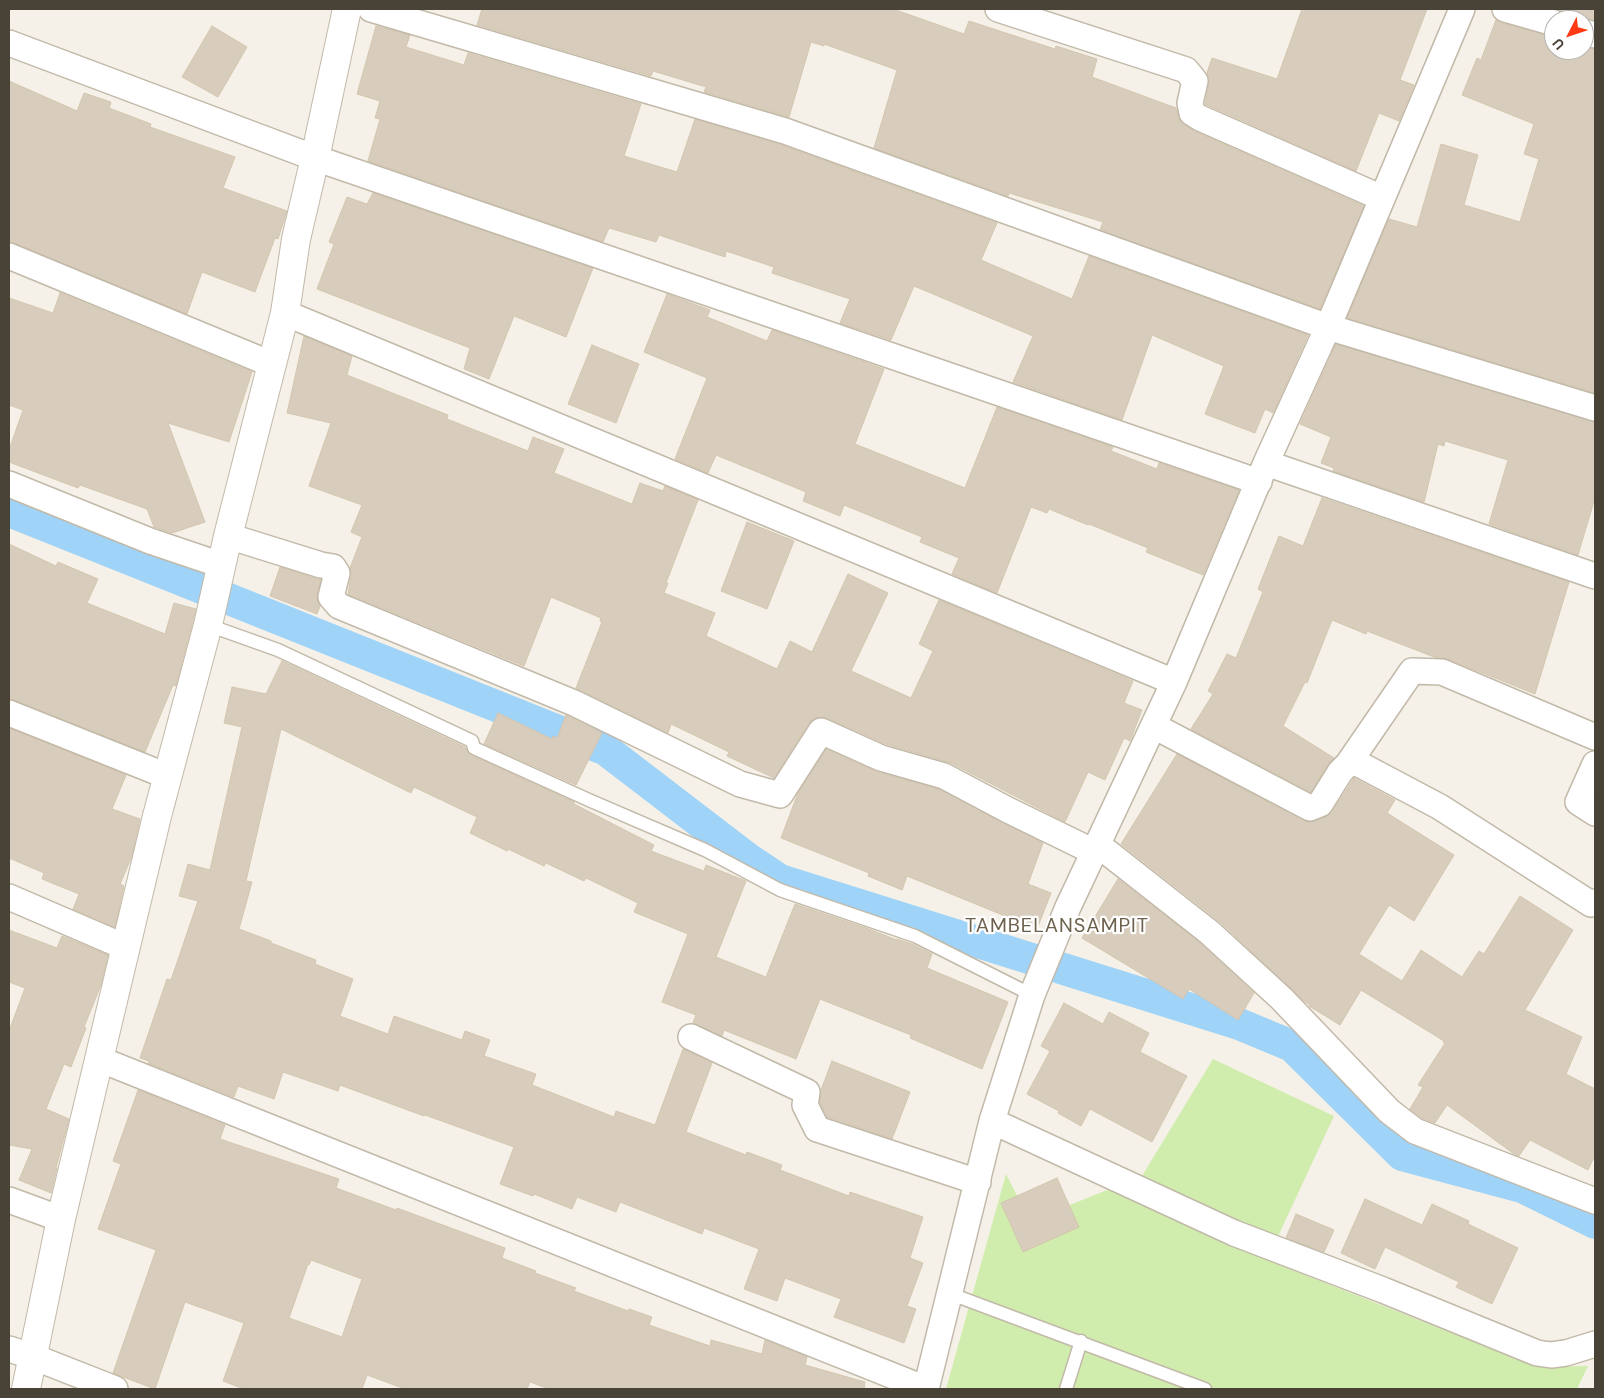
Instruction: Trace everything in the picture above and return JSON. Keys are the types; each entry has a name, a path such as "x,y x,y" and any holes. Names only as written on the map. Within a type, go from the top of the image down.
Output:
{"street":[{"path":"26,1389 20,1352 61,1219 167,776 208,625 228,536 285,312 296,239 347,9"},
{"path":"371,9 784,131 1328,327 1595,408"},
{"path":"998,9 1186,70 1196,81 1190,103 1192,113 1382,198"},
{"path":"99,1059 926,1389 951,1294 992,1121 1032,995 1068,907 1174,682 1262,472 1328,327 1462,9"},
{"path":"1505,9 1544,20"},
{"path":"9,43 315,158 1262,472 1595,576"},
{"path":"9,256 271,364"},
{"path":"285,312 1174,682"},
{"path":"9,484 150,541 221,567"},
{"path":"228,536 333,567 337,573 331,597 339,606 574,703 740,784 780,795 821,731 881,758 944,776 1008,810 1096,848 1208,932 1282,999 1389,1111 1415,1131 1595,1201"},
{"path":"1154,726 1310,808 1320,804 1340,772 1348,764 1412,671 1442,672 1595,737"},
{"path":"9,713 167,776"},
{"path":"1348,764 1357,763 1440,807 1591,904 1595,902"},
{"path":"1595,764 1578,802 1595,813"},
{"path":"9,897 125,947"},
{"path":"691,1037 806,1092 804,1105 817,1129 978,1182"},
{"path":"992,1121 1234,1233 1537,1353 1559,1354 1595,1344"},
{"path":"9,1200 61,1219"},
{"path":"20,1352 115,1389"}],"lane":[{"path":"208,625 278,650 472,742 474,748 705,850 780,890 915,936 1032,995"},
{"path":"951,1294 1205,1389"},
{"path":"1066,1389 1081,1342"}],"green space":[{"path":"1213,1059 1334,1116 1267,1260 1538,1367 1588,1366 1577,1389 946,1389 1006,1174 1030,1221 1142,1176"}],"building":[{"path":"482,9 893,9 964,34 969,21 1055,49 1056,46 1097,59 1092,77 1176,108 1180,121 1194,131 1364,206 1320,309 1100,230 1103,222 1009,193 1008,196 874,148 897,70 824,44 824,46 811,42 789,117 704,92 706,87 653,71 651,76 477,25"},
{"path":"1302,9 1427,9 1400,80 1414,85 1399,121 1379,113 1356,171 1205,104 1209,84 1207,73 1212,58 1277,79"},
{"path":"1556,9 1595,9 1595,20 1594,10"},
{"path":"1496,20 1544,34 1544,60 1594,60 1595,49 1595,393 1347,318 1389,219 1417,227 1441,144 1478,155 1464,205 1520,222 1539,159 1524,154 1534,124 1462,95 1477,58 1481,60"},
{"path":"212,26 247,47 218,97 182,77"},
{"path":"376,26 410,35 406,47 464,65 468,53 641,104 624,156 677,172 695,119 781,145 997,223 981,260 1072,299 1089,256 1308,335 1273,413 1265,409 1255,433 1205,414 1224,366 1152,335 1122,420 1013,382 1033,336 914,286 891,340 840,323 850,299 772,273 774,267 726,251 725,257 659,235 656,242 609,228 603,242 368,161 380,119 375,118 380,101 357,94"},
{"path":"9,81 77,111 84,93 111,102 109,108 151,124 150,127 235,157 223,188 287,211 278,239 275,238 255,292 202,272 187,314 9,242"},
{"path":"373,193 593,268 566,337 514,316 489,379 464,369 470,348 317,289 334,244 329,242 347,197 367,204"},
{"path":"60,293 252,372 229,442 168,423 205,522 172,533 154,527 147,509 80,485 78,488 9,462 9,450 23,410 9,405 9,298 53,313"},
{"path":"667,294 710,310 707,317 767,341 772,330 884,369 855,444 965,488 997,407 1113,447 1111,451 1157,469 1159,463 1239,490 1203,575 1146,552 1148,548 1089,524 1049,509 1047,513 1031,507 997,593 952,574 959,558 920,542 922,537 844,505 840,516 803,501 806,492 716,455 708,473 675,459 707,378 644,352"},
{"path":"304,336 352,356 347,375 448,415 447,419 528,451 533,437 564,449 554,473 632,504 640,483 663,491 665,486 698,500 666,583 668,583 664,593 715,613 706,636 777,669 790,641 812,652 848,574 888,593 851,671 911,698 933,651 919,644 939,600 1133,681 1124,703 1142,710 1130,741 1124,738 1105,780 1088,772 1065,822 951,763 886,744 821,717 814,718 809,723 774,778 727,756 729,752 671,724 668,733 576,688 602,622 600,621 601,618 551,597 524,666 348,594 351,576 350,568 362,537 351,532 362,505 309,486 331,423 287,413"},
{"path":"1336,344 1595,422 1595,498 1578,555 1489,524 1508,460 1445,441 1444,446 1438,444 1424,502 1333,471 1334,468 1321,463 1331,437 1300,424"},
{"path":"592,345 639,364 616,423 568,404"},
{"path":"1322,498 1569,582 1535,694 1448,659 1434,657 1367,631 1366,634 1332,620 1307,683 1305,682 1283,726 1334,758 1328,764 1311,792 1191,729 1213,694 1208,691 1227,654 1236,658 1263,592 1258,589 1279,536 1303,546"},
{"path":"747,522 794,541 767,609 721,591"},
{"path":"9,544 56,566 58,562 98,579 87,603 165,634 174,603 196,609 176,686 173,685 145,752 9,699"},
{"path":"280,567 321,580 317,594 320,606 317,614 270,596"},
{"path":"282,661 465,747 471,755 574,802 574,804 654,845 651,851 704,871 706,865 746,881 716,957 766,977 795,904 912,944 932,954 927,968 1008,1002 982,1069 910,1038 911,1035 820,999 796,1059 724,1030 722,1036 693,1023 696,1015 662,1002 688,934 634,912 638,903 586,878 584,881 546,863 544,866 470,833 477,817 414,787 411,793 281,729 246,881 252,882 239,929 316,960 315,964 353,979 340,1016 388,1034 394,1016 462,1040 465,1031 490,1040 484,1056 536,1074 532,1085 614,1117 616,1111 655,1125 683,1049 712,1063 686,1132 746,1155 747,1152 782,1165 780,1170 849,1196 850,1192 923,1217 910,1258 923,1263 907,1306 916,1309 904,1343 834,1317 841,1299 785,1278 777,1301 744,1289 759,1249 704,1228 702,1234 620,1202 616,1212 577,1197 572,1209 534,1194 533,1196 500,1184 514,1147 340,1085 338,1091 283,1072 274,1099 238,1086 234,1097 148,1063 149,1061 140,1058 167,979 171,980 198,901 179,896 188,864 210,870 242,727 224,723 232,687 266,694"},
{"path":"498,713 552,739 553,736 557,738 566,715 602,733 576,785 484,744"},
{"path":"9,728 126,775 112,809 140,819 132,856 120,884 124,886 115,927 73,909 79,894 42,879 44,873 9,858"},
{"path":"826,749 877,772 939,789 1043,843 1028,884 1051,893 1037,929 907,876 902,890 868,876 869,873 781,838 798,793"},
{"path":"1177,754 1303,821 1309,822 1325,817 1332,812 1354,778 1395,800 1387,813 1454,855 1414,921 1389,905 1359,954 1402,981 1421,950 1462,977 1479,951 1484,954 1520,896 1573,930 1525,1010 1582,1037 1566,1074 1595,1089 1595,1155 1588,1170 1530,1140 1519,1156 1514,1154 1447,1105 1435,1123 1422,1118 1410,1109 1423,1087 1418,1085 1445,1043 1444,1041 1361,990 1340,1025 1309,1006 1219,921 1121,844"},
{"path":"1118,879 1200,943 1254,993 1238,1020 1189,989 1183,999 1082,938"},
{"path":"9,930 57,948 62,936 108,955 101,985 84,1027 86,1028 71,1067 64,1064 46,1109 69,1119 51,1193 19,1180 32,1149 9,1145 9,1031 25,988 9,982"},
{"path":"1064,1003 1103,1024 1109,1012 1149,1033 1140,1052 1187,1076 1152,1142 1090,1109 1081,1126 1058,1113 1059,1111 1027,1094 1050,1051 1041,1046"},
{"path":"832,1061 910,1092 892,1139 827,1117 820,1103 821,1090"},
{"path":"138,1090 225,1125 220,1139 339,1179 336,1188 396,1210 397,1208 505,1248 502,1258 536,1271 535,1273 576,1288 574,1291 628,1311 629,1309 652,1317 649,1325 710,1346 711,1340 762,1354 765,1340 807,1357 805,1365 865,1382 864,1389 549,1389 530,1382 527,1389 405,1389 367,1375 362,1389 244,1389 223,1381 244,1323 185,1302 155,1389 113,1373 156,1250 98,1229 121,1164 113,1161","holes":["311,1260 362,1279 342,1337 289,1318"]},
{"path":"1057,1178 1079,1227 1023,1252 1001,1203"},
{"path":"1365,1199 1422,1225 1432,1204 1469,1221 1468,1224 1518,1248 1492,1304 1456,1287 1459,1282 1385,1247 1375,1269 1341,1253"},
{"path":"1296,1214 1334,1230 1324,1252 1286,1238"}],"waterway":[{"path":"9,511 606,750 747,858 780,880 1239,1024 1292,1046 1402,1155 1522,1187 1595,1223"}],"district":[{"name":"TAMBELANSAMPIT","path":"1057,927"}]}
